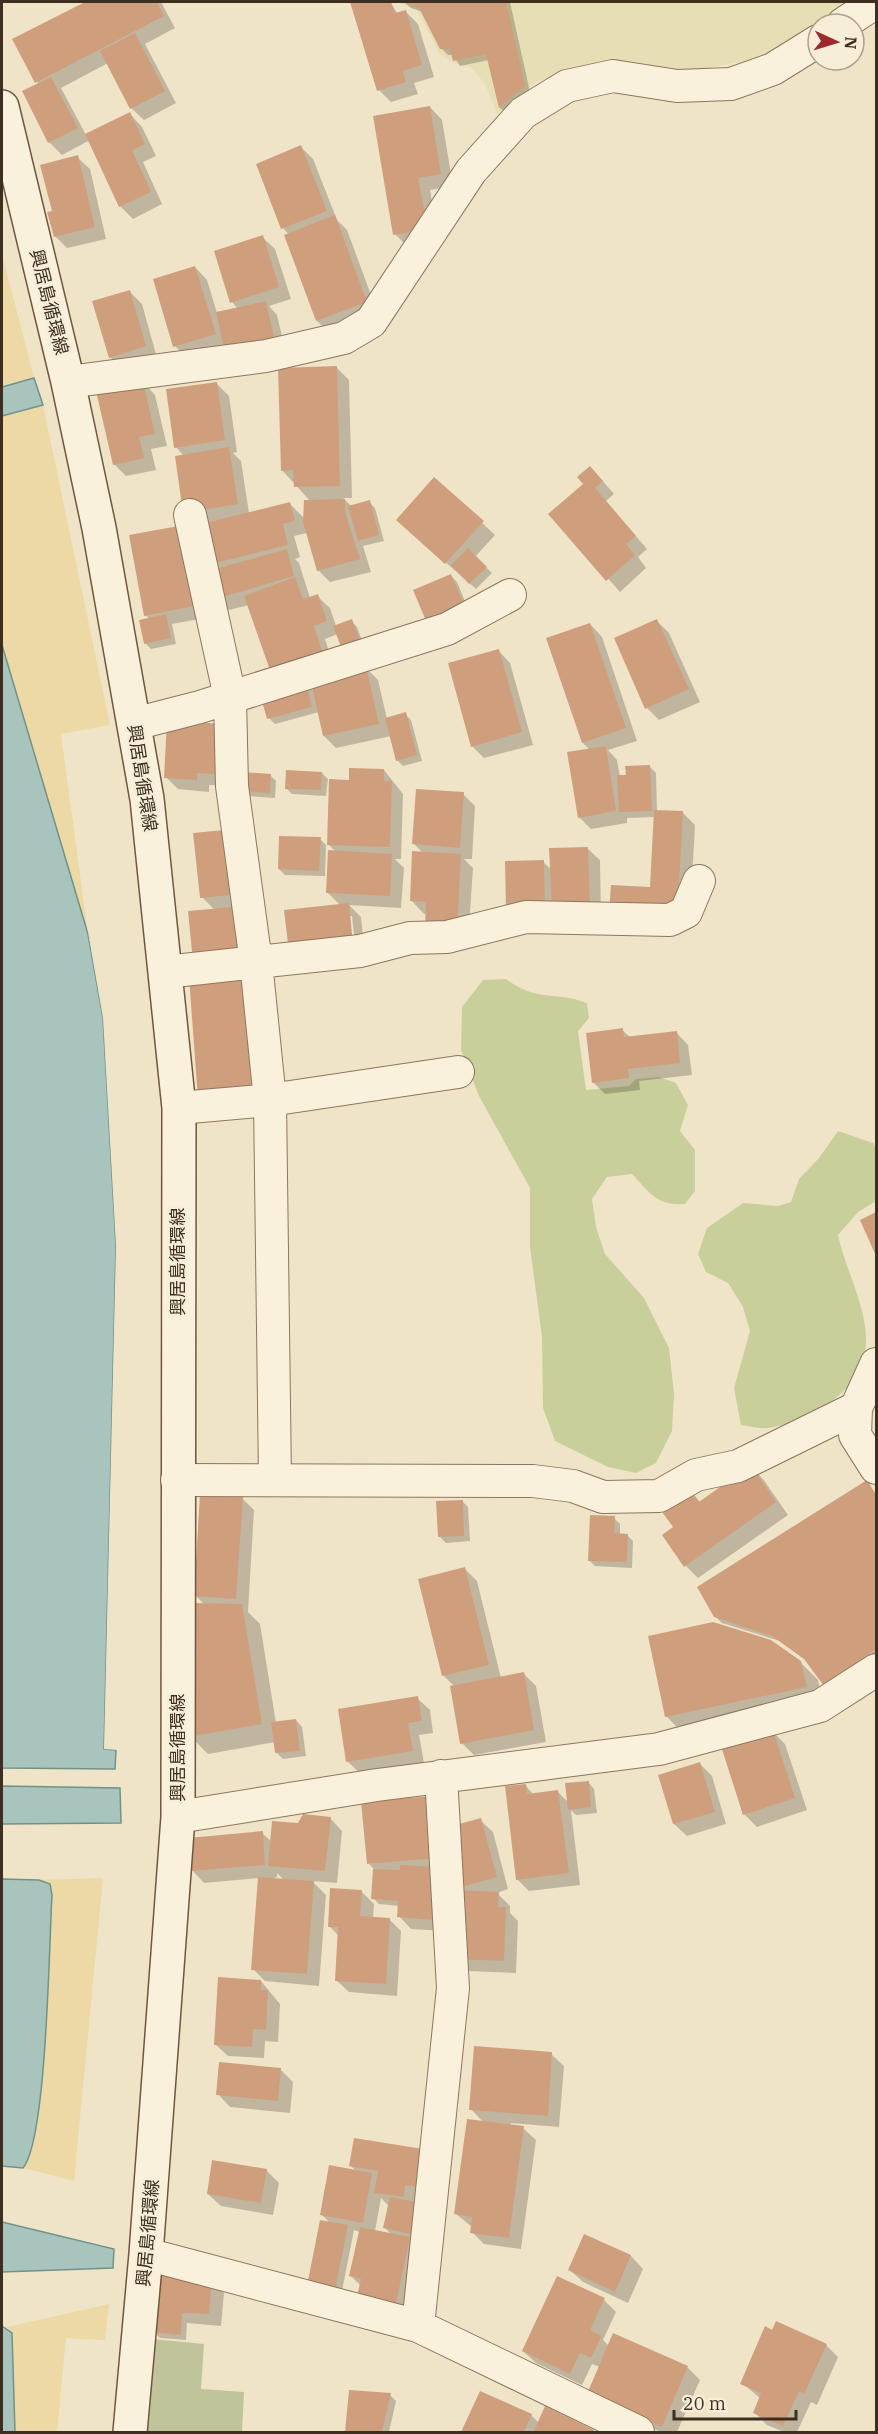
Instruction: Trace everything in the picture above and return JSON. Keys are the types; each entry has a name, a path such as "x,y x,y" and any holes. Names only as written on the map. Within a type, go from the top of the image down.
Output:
{"main road":[{"name":"興居島循環線","path":"2,107 68,382 99,528 134,724 147,799 179,1108 178,1817 146,2254 130,2433"}],"street":[{"path":"861,12 876,2"},
{"path":"68,382 266,356 344,338 370,322 471,171 523,113 567,86 613,76 677,86 731,84 773,69 806,48"},
{"path":"190,515 230,697 232,786 256,962 270,1100 275,1480"},
{"path":"134,724 447,630 510,595"},
{"path":"165,972 360,951 410,938 447,937 526,917 670,920 686,912 699,881"},
{"path":"179,1108 270,1100 458,1072"},
{"path":"876,1364 856,1408 855,1436 876,1468"},
{"path":"177,1480 533,1481 573,1486 603,1497 659,1496 696,1475 738,1466 856,1408"},
{"path":"178,1817 441,1776 659,1749 820,1706 876,1670"},
{"path":"418,2326 453,1988 441,1776"},
{"path":"146,2254 418,2326 638,2433"}],"shaded area":[{"path":"397,2 855,2 841,12 806,12 806,34 764,57 688,72 629,61 570,72 537,81 497,114 485,84 472,68 453,63 439,53 417,10"}],"green space":[{"path":"506,979 537,994 565,997 587,1003 589,1018 578,1031 586,1090 629,1086 636,1079 659,1077 676,1083 688,1105 680,1131 695,1150 695,1191 685,1204 667,1203 655,1197 632,1174 607,1177 592,1199 596,1227 605,1254 644,1298 669,1348 674,1394 672,1431 656,1463 636,1473 608,1467 555,1441 543,1408 542,1337 530,1247 530,1188 479,1096 461,1050 462,1007 483,980"},
{"path":"838,1131 873,1143 876,1149 876,1201 858,1212 838,1235 863,1315 866,1341 864,1358 857,1374 846,1388 818,1410 785,1425 758,1428 741,1425 734,1388 750,1331 743,1307 728,1283 706,1272 698,1254 707,1228 743,1203 778,1206 791,1202 799,1179 819,1158"},
{"path":"153,2339 204,2344 201,2389 244,2392 242,2432 145,2432"}],"sand":[{"path":"2,254 34,378 2,387"},
{"path":"43,405 110,725 61,734 88,934 2,645 2,416"},
{"path":"103,1878 74,2181 23,2168 31,2150 37,2120 48,1995 52,1895 50,1884 39,1880"},
{"path":"109,2304 105,2340 66,2338 57,2432 15,2432 12,2333 7,2327"}],"water":[{"path":"34,378 43,405 2,416 2,387"},
{"path":"2,645 88,934 103,1018 116,1246 104,1749 116,1750 115,1769 2,1768"},
{"path":"2,1786 120,1788 121,1823 2,1824"},
{"path":"2,1879 39,1880 50,1884 52,1895 42,2082 31,2150 23,2168 2,2166"},
{"path":"2,2222 114,2249 113,2268 2,2272"},
{"path":"2,2326 12,2333 15,2432 2,2432"}],"pier":[{"path":"85,915 106,1018 119,1245 107,1746 117,1747 119,1750 104,1749 116,1246 103,1018"}],"building":[{"path":"85,2 157,2 164,16 35,83 12,39"},
{"path":"350,2 391,2 395,13 406,10 422,65 403,71 406,82 377,91"},
{"path":"402,2 506,2 525,86 499,108 486,54 453,61 450,49 440,49 419,8"},
{"path":"135,33 165,91 130,109 100,51"},
{"path":"51,77 78,128 48,143 22,91"},
{"path":"430,106 441,174 418,178 428,229 393,235 373,116"},
{"path":"130,112 145,144 132,150 151,192 119,207 85,134"},
{"path":"301,145 327,211 281,229 256,164"},
{"path":"78,155 95,227 54,237 47,212 52,211 40,165"},
{"path":"335,215 367,302 316,321 284,235"},
{"path":"263,235 279,287 230,303 214,251"},
{"path":"195,266 216,334 173,347 153,279"},
{"path":"130,290 146,346 109,358 92,301"},
{"path":"266,301 274,337 224,349 216,312"},
{"path":"337,366 340,486 294,487 293,470 281,471 278,368"},
{"path":"143,381 155,434 139,437 144,458 113,465 96,391"},
{"path":"217,382 225,440 174,448 166,389"},
{"path":"229,447 238,504 183,513 175,456"},
{"path":"590,466 603,481 595,488 636,536 626,544 635,555 606,581 548,514 583,484 577,477"},
{"path":"434,477 484,521 445,564 396,520"},
{"path":"345,499 345,512 360,559 317,571 303,522 304,500"},
{"path":"370,500 379,535 358,541 348,506"},
{"path":"290,502 295,521 283,524 288,545 212,564 202,524"},
{"path":"184,525 199,605 144,616 129,535"},
{"path":"468,548 487,567 469,584 451,565"},
{"path":"287,549 294,576 216,599 208,571"},
{"path":"451,574 467,612 429,628 413,590"},
{"path":"295,577 303,599 318,594 327,621 314,626 324,657 272,676 244,596"},
{"path":"166,614 171,638 144,644 139,620"},
{"path":"352,619 361,645 343,652 333,626"},
{"path":"657,619 689,689 645,709 614,638"},
{"path":"590,623 626,728 582,743 546,638"},
{"path":"499,649 522,732 471,747 448,663"},
{"path":"366,666 379,724 323,736 310,678"},
{"path":"306,681 312,707 267,719 260,694"},
{"path":"406,712 417,755 396,761 385,718"},
{"path":"167,721 227,724 224,775 197,773 197,780 164,778"},
{"path":"606,746 616,811 578,818 567,752"},
{"path":"650,765 652,811 619,812 617,775 626,775 625,766"},
{"path":"349,768 384,769 384,781 392,781 390,847 327,845 329,779 349,780"},
{"path":"286,770 322,772 321,790 285,789"},
{"path":"241,772 271,774 270,793 240,791"},
{"path":"416,789 464,792 460,848 412,844"},
{"path":"654,810 683,811 678,904 609,913 611,885 650,887"},
{"path":"235,829 242,894 200,898 193,833"},
{"path":"279,836 321,837 319,871 278,869"},
{"path":"588,847 590,907 552,909 549,848"},
{"path":"328,850 392,854 390,896 326,893"},
{"path":"412,851 461,854 457,931 425,929 426,902 410,901"},
{"path":"544,860 545,908 506,909 505,861"},
{"path":"349,903 353,945 289,952 284,910"},
{"path":"244,906 249,957 193,962 188,911"},
{"path":"252,972 261,1093 198,1099 189,977"},
{"path":"623,1028 624,1037 677,1031 680,1063 628,1069 629,1078 592,1083 586,1033"},
{"path":"876,1212 876,1256 860,1220"},
{"path":"751,1465 776,1502 684,1567 662,1535 673,1527 660,1509 689,1488 699,1502"},
{"path":"867,1480 876,1495 876,1649 824,1686 804,1659 772,1636 714,1617 697,1587"},
{"path":"200,1494 243,1497 236,1599 194,1596"},
{"path":"463,1500 464,1536 438,1537 436,1501"},
{"path":"590,1515 615,1516 614,1533 628,1534 627,1562 588,1561"},
{"path":"465,1567 489,1665 442,1676 418,1579"},
{"path":"193,1603 242,1604 262,1724 189,1737"},
{"path":"713,1622 771,1640 801,1661 807,1687 665,1717 648,1636"},
{"path":"524,1672 534,1730 460,1744 450,1686"},
{"path":"418,1696 422,1721 408,1723 413,1751 346,1762 338,1709"},
{"path":"296,1719 300,1751 275,1753 271,1722"},
{"path":"773,1730 795,1798 743,1815 721,1746"},
{"path":"700,1762 715,1812 673,1824 658,1775"},
{"path":"589,1781 591,1807 568,1810 565,1783"},
{"path":"526,1784 527,1794 558,1790 569,1873 516,1880 505,1786"},
{"path":"432,1796 438,1858 367,1864 361,1802"},
{"path":"303,1814 331,1817 325,1871 268,1866 272,1821 298,1823"},
{"path":"481,1818 497,1877 451,1890 448,1827"},
{"path":"263,1831 265,1865 190,1871 188,1838"},
{"path":"400,1865 438,1867 434,1920 397,1917 398,1901 371,1899 373,1869 400,1870"},
{"path":"258,1877 314,1881 307,1974 251,1970"},
{"path":"330,1888 362,1890 360,1916 390,1918 386,1984 335,1981 338,1927 328,1927"},
{"path":"458,1890 499,1892 498,1907 506,1907 504,1961 455,1959"},
{"path":"218,1977 261,1980 261,1990 268,1990 266,2030 253,2029 252,2047 214,2045"},
{"path":"474,2046 552,2052 548,2116 469,2110"},
{"path":"219,2062 281,2068 278,2101 216,2095"},
{"path":"467,2119 524,2126 509,2238 470,2233 472,2217 454,2214"},
{"path":"354,2138 423,2149 417,2187 405,2185 404,2197 374,2193 378,2171 349,2166"},
{"path":"212,2160 267,2169 261,2203 207,2194"},
{"path":"329,2165 372,2173 363,2223 320,2215"},
{"path":"390,2197 422,2203 416,2235 383,2228"},
{"path":"320,2220 348,2225 335,2291 307,2286"},
{"path":"360,2227 410,2237 396,2304 357,2296 361,2279 349,2276"},
{"path":"584,2234 631,2255 615,2292 568,2270"},
{"path":"158,2274 212,2279 209,2314 182,2313 181,2335 152,2332"},
{"path":"557,2276 605,2298 590,2330 602,2336 591,2358 580,2353 570,2374 522,2351"},
{"path":"776,2321 827,2344 804,2394 799,2391 783,2426 753,2413 761,2393 740,2384 765,2326 772,2330"},
{"path":"613,2333 688,2366 662,2427 587,2394"},
{"path":"349,2390 391,2393 382,2432 345,2432"},
{"path":"480,2391 532,2414 524,2432 461,2432"},
{"path":"545,2406 594,2430 593,2432 534,2431"}]}
